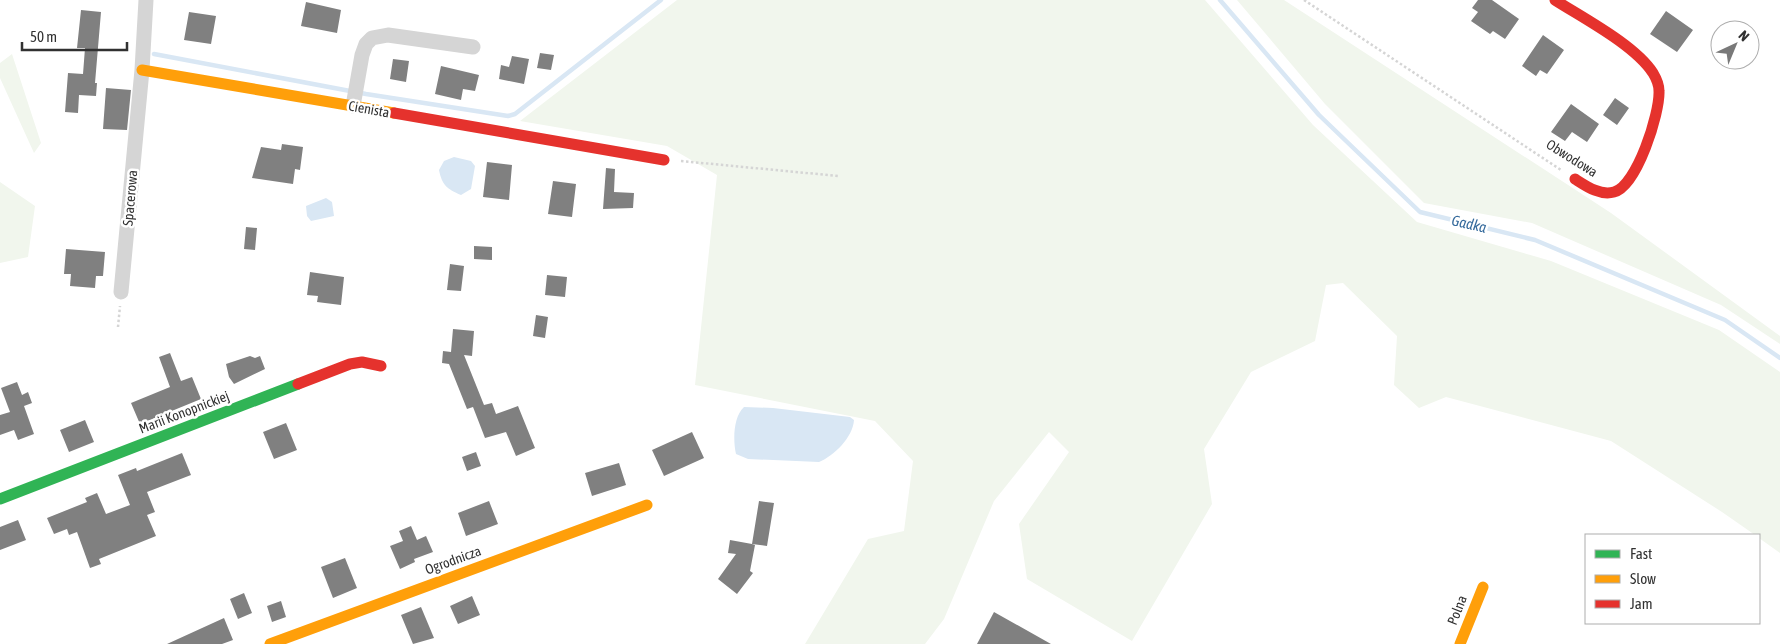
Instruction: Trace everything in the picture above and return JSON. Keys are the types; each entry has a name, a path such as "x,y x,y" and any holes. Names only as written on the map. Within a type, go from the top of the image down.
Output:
{"street":[{"path":"142,70 146,0"},
{"name":"Obwodowa","path":"1555,0 1638,57 1653,74 1659,90 1657,112 1634,172 1626,184 1616,192 1603,193 1575,179"},
{"path":"353,106 362,55 366,44 372,38 388,35 473,47"},
{"name":"Cienista","path":"142,70 664,160"},
{"name":"Spacerowa","path":"121,292 142,70"},
{"name":"Marii Konopnickiej","path":"0,499 350,364 362,362 381,366"},
{"name":"Ogrodnicza","path":"270,644 647,506"},
{"name":"Polna","path":"1460,644 1483,587"}],"path":[{"name":"Obwodowa","path":"1304,0 1575,179"},
{"path":"664,160 838,176"},
{"path":"118,327 121,292"}],"shaded area":[{"path":"677,0 1205,0 1313,125 1417,222 1551,261 1719,330 1780,372 1780,553 1760,539 1760,534 1754,534 1611,441 1446,397 1419,408 1394,385 1397,336 1343,283 1326,285 1315,341 1251,372 1204,449 1212,504 1132,641 1027,579 1019,524 1069,452 1049,432 994,501 944,619 925,644 805,644 868,539 904,531 913,461 875,421 695,385 717,175 667,146 520,121"},
{"path":"1237,0 1284,0 1611,213 1780,336 1780,344 1721,305 1532,223 1424,203 1325,104"},
{"path":"12,54 41,143 34,153 0,78 0,63"},
{"path":"0,182 35,206 28,257 0,263"}],"water":[{"path":"454,157 471,161 475,166 471,189 461,195 446,186 439,170 444,161"},
{"path":"326,198 332,202 334,216 311,221 307,216 306,206"},
{"path":"744,407 773,408 850,417 854,420 850,433 842,445 831,455 819,462 748,459 736,454 734,443 736,423 740,411"}],"building":[{"path":"1478,0 1492,0 1519,19 1505,39 1493,31 1490,34 1471,21 1478,12 1472,8"},
{"path":"306,2 341,10 337,33 301,26"},
{"path":"81,10 101,12 95,83 97,83 96,96 79,95 78,113 65,112 68,73 83,74 85,48 77,48"},
{"path":"1666,11 1693,30 1677,52 1650,34"},
{"path":"189,12 216,16 211,44 184,40"},
{"path":"1543,35 1564,50 1547,74 1540,70 1536,76 1522,66"},
{"path":"540,53 554,55 551,70 537,68"},
{"path":"512,56 529,59 524,84 499,79 501,65 509,67"},
{"path":"393,59 409,61 406,82 390,79"},
{"path":"441,66 479,75 475,91 463,89 461,100 435,94"},
{"path":"106,88 131,90 127,130 103,129"},
{"path":"1615,98 1629,108 1617,125 1603,115"},
{"path":"1571,104 1599,124 1587,142 1572,132 1565,141 1551,132"},
{"path":"282,144 303,147 300,170 295,169 293,184 252,178 261,147 281,150"},
{"path":"487,162 512,165 509,200 483,197"},
{"path":"606,168 615,169 614,192 634,193 633,208 603,209"},
{"path":"553,181 576,184 572,217 548,214"},
{"path":"246,227 257,228 255,250 244,249"},
{"path":"474,246 492,247 492,260 474,259"},
{"path":"66,249 105,252 103,276 96,276 95,288 70,286 71,274 64,274"},
{"path":"450,264 464,266 461,291 447,290"},
{"path":"310,272 344,277 341,305 317,302 318,296 307,295"},
{"path":"547,275 567,277 565,297 545,295"},
{"path":"536,315 548,317 545,338 533,336"},
{"path":"453,329 474,331 472,356 464,355 484,405 492,403 496,414 518,406 535,448 516,456 506,432 485,438 473,407 467,409 449,364 442,363 443,351 451,352"},
{"path":"170,353 181,381 192,377 201,399 140,424 131,403 170,387 159,357"},
{"path":"250,356 255,358 260,356 265,369 234,384 229,377 226,364"},
{"path":"17,382 22,395 28,392 32,403 24,406 34,434 18,440 14,430 0,435 0,415 10,412 1,388"},
{"path":"85,420 94,442 69,452 60,430"},
{"path":"286,423 297,450 274,459 263,432"},
{"path":"692,432 704,458 664,476 652,450"},
{"path":"476,452 481,466 467,471 462,457"},
{"path":"182,453 191,475 147,492 155,512 147,515 156,536 99,559 101,564 90,568 77,532 69,535 67,529 54,534 47,518 87,502 85,498 97,493 106,514 130,505 118,475 136,468 137,471"},
{"path":"619,463 626,485 592,496 585,473"},
{"path":"489,501 498,524 466,536 458,513"},
{"path":"759,501 774,503 767,546 752,544"},
{"path":"18,520 26,540 0,550 0,527"},
{"path":"411,526 417,540 426,536 433,552 414,559 415,562 400,569 390,546 403,541 399,531"},
{"path":"730,540 755,545 750,571 753,573 737,594 718,579 736,554 728,553"},
{"path":"345,558 357,588 333,598 321,567"},
{"path":"244,593 252,613 238,619 230,599"},
{"path":"472,596 480,615 458,624 450,606"},
{"path":"281,601 286,617 272,622 267,606"},
{"path":"421,607 434,638 413,644 401,615"},
{"path":"994,612 1051,644 977,644"},
{"path":"224,618 233,640 222,644 167,644"}],"waterway":[{"path":"154,54 366,94 508,116 515,114 661,0"},
{"name":"Gadka","path":"1220,0 1319,115 1420,212 1535,240 1725,320 1780,358"}],"traffic: fast":[{"path":"0,499 298,384"}],"traffic: slow":[{"path":"142,70 394,113"},
{"path":"270,644 647,505"},
{"path":"1460,644 1483,587"}],"traffic: jam":[{"path":"1555,0 1608,33 1634,52 1653,73 1659,89 1656,115 1646,148 1631,177 1623,187 1614,192 1604,193 1593,190 1575,179"},
{"path":"394,113 664,160"},
{"path":"298,384 350,364 362,362 381,366"}]}
